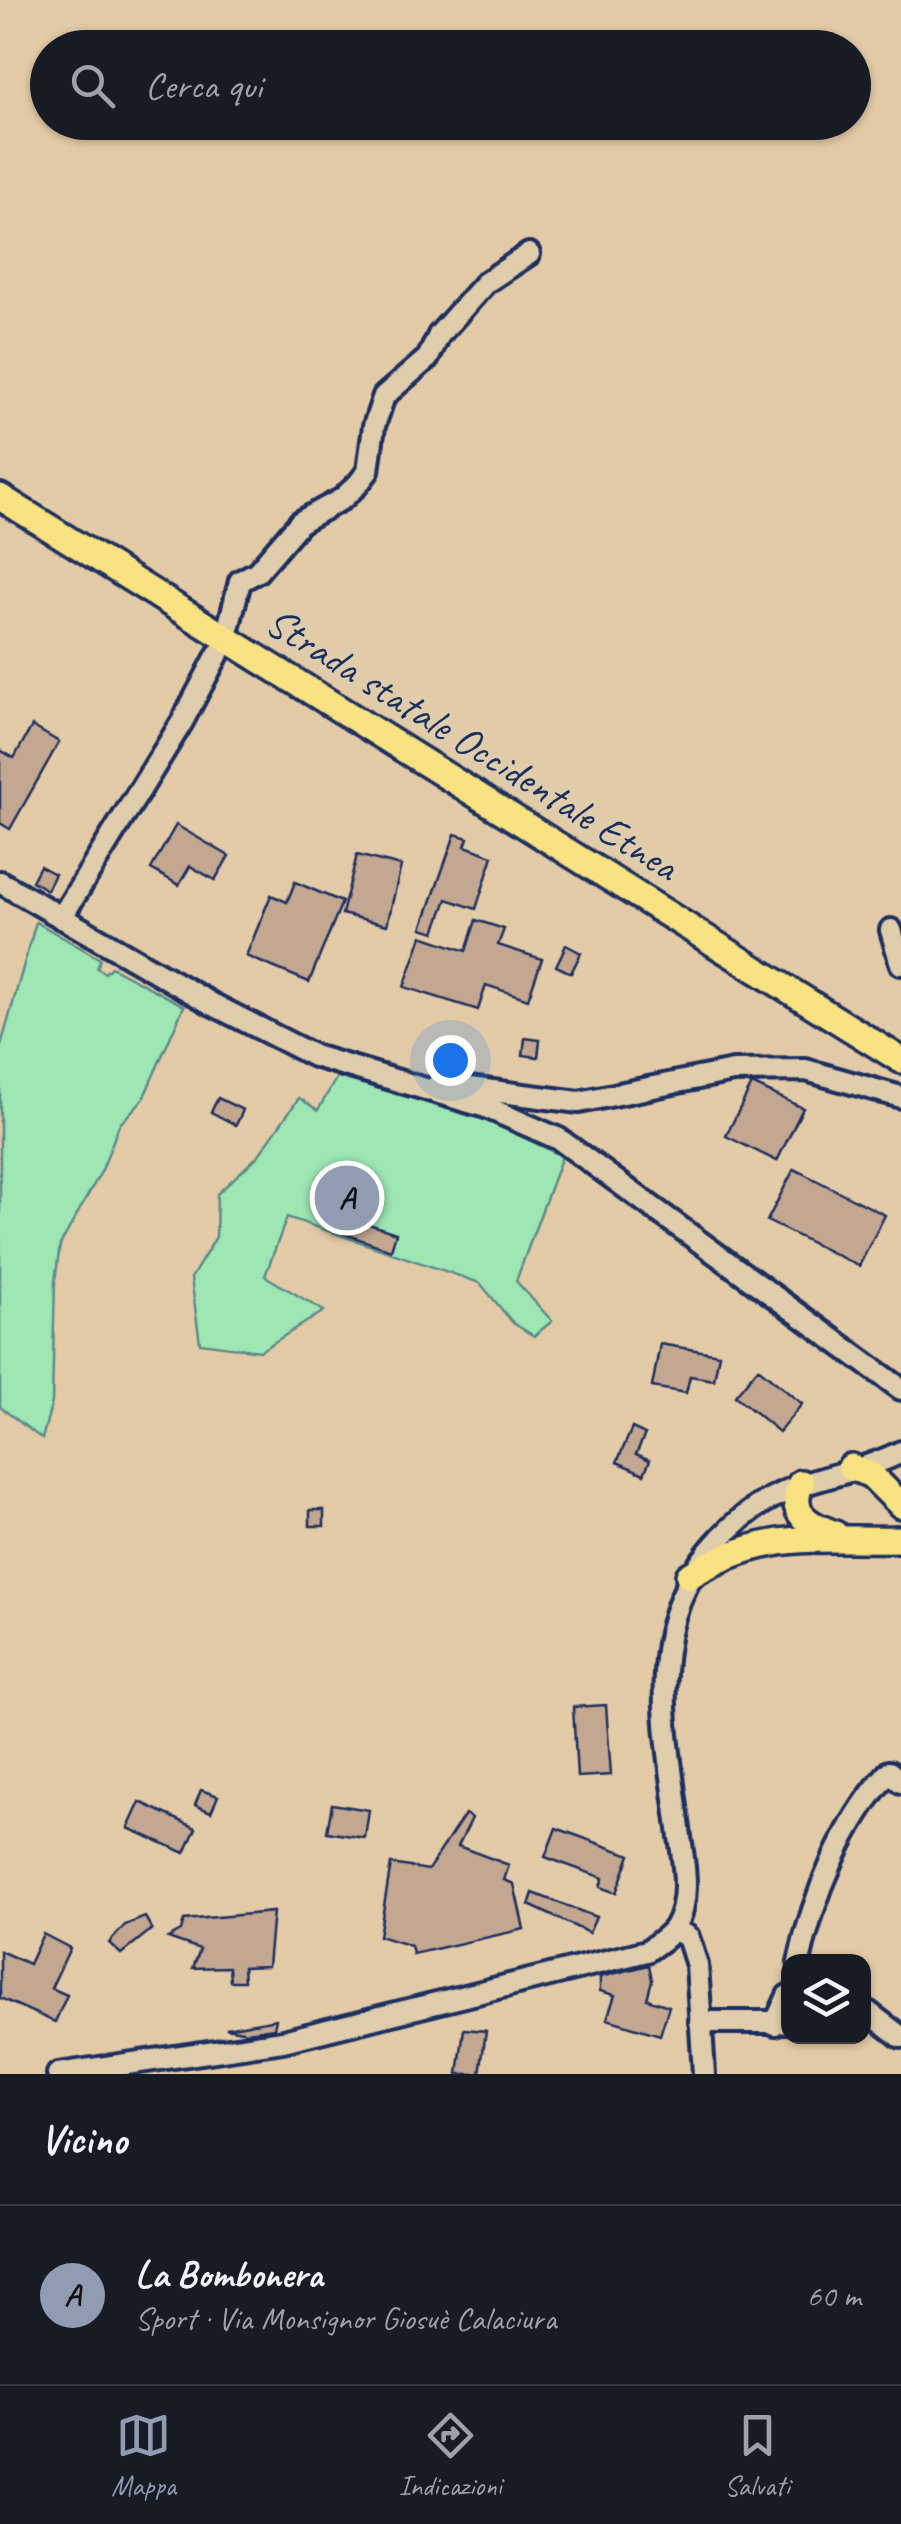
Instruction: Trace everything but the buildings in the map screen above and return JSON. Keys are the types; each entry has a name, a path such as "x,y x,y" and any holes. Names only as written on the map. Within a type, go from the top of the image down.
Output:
{"main road":[{"name":"Strada statale Occidentale Etnea","path":"1,497 901,1060"},
{"path":"851,1468 871,1476 901,1505"},
{"path":"800,1483 796,1503 800,1516 811,1526 848,1538"},
{"path":"689,1576 755,1545 848,1538 901,1539"}],"street":[{"path":"229,624 240,580 257,572 300,522 342,499 368,471 384,396 428,358 439,335 485,283 529,254"},
{"path":"61,918 182,722 218,654"},
{"path":"0,882 314,1056 520,1120 559,1139 871,1362 901,1388"},
{"path":"890,930 901,964"},
{"path":"422,1087 445,1082 558,1103 733,1071 806,1070 901,1097"},
{"path":"871,1362 901,1377"},
{"path":"58,2074 267,2044 354,2026 646,1951 674,1929 685,1890 664,1654 675,1606 689,1576 735,1523 800,1483 901,1452"},
{"path":"801,1954 839,1849 866,1798 889,1772 901,1782"},
{"path":"674,1929 688,1938 697,1964 704,2074"},
{"path":"871,2014 901,2038"},
{"path":"700,2022 781,2023"}],"green space":[{"path":"36,922 100,959 97,968 105,973 111,967 184,1006 143,1099 119,1125 102,1170 60,1245 55,1281 52,1402 42,1439 0,1407 0,1049"},
{"path":"337,1077 479,1116 562,1156 516,1281 552,1321 534,1336 513,1323 480,1283 287,1217 265,1276 324,1311 260,1351 200,1343 191,1278 216,1237 217,1194 258,1156 299,1098 318,1110"}],"place":[{"name":"La Bombonera","path":"347,1198"}]}
